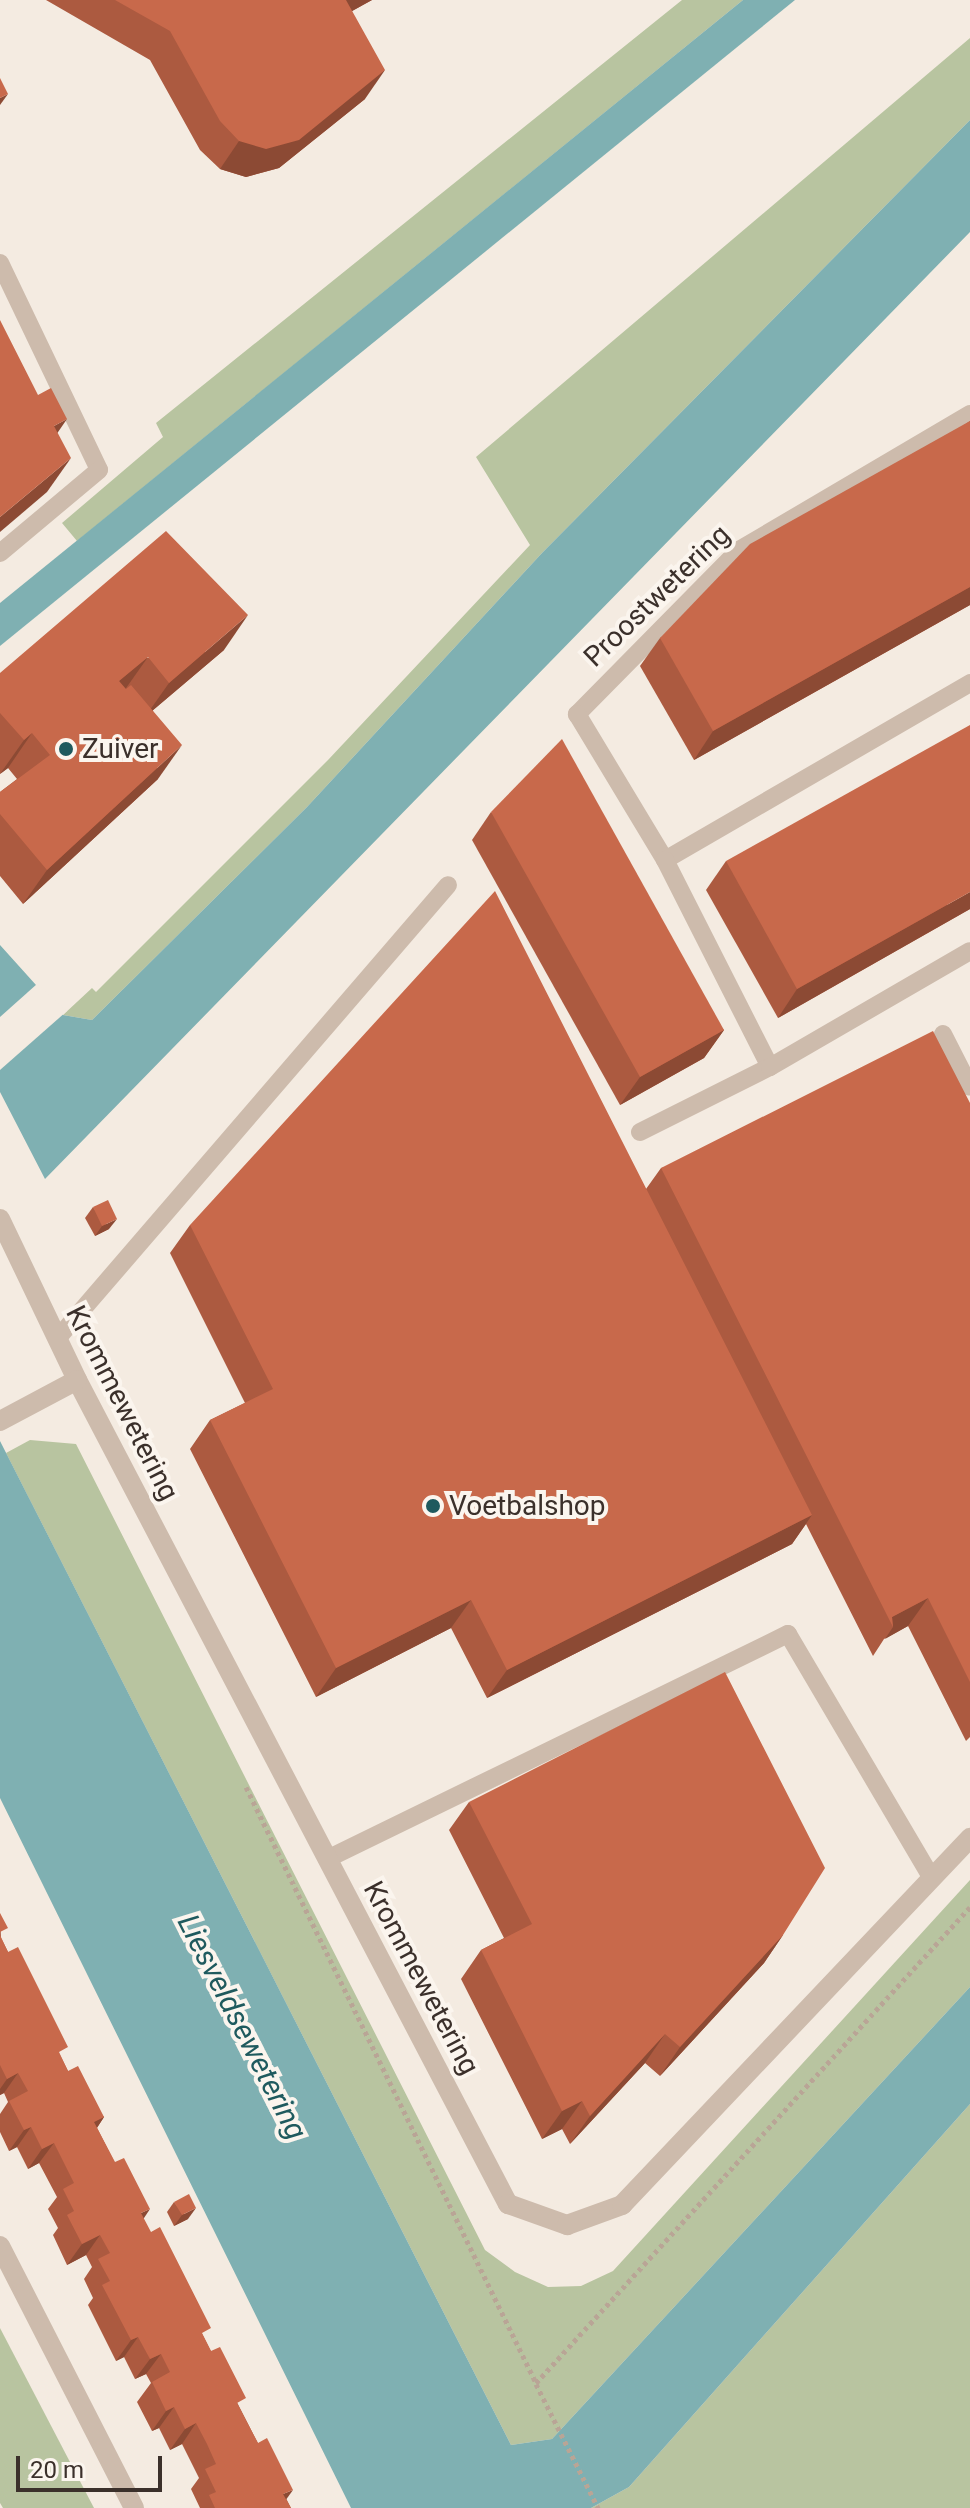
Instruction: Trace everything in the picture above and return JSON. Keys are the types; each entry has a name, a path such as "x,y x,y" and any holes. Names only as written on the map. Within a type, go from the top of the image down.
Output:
{"street":[{"name":"Krommewetering","path":"0,1219 77,1380 508,2204 567,2225 622,2205 970,1838"},
{"path":"8,1417 77,1380"},
{"path":"0,2246 134,2508"}],"lane":[{"path":"0,263 99,470 0,553"},
{"name":"Proostwetering","path":"770,1067 665,860 577,714 739,550 970,414"},
{"path":"665,860 970,683"},
{"path":"57,1339 448,885"},
{"path":"640,1132 770,1067 970,951"},
{"path":"943,1034 970,1087"},
{"path":"327,1859 788,1634 932,1878"}],"path":[{"path":"242,1780 598,2508"},
{"path":"536,2383 970,1907"}],"green space":[{"path":"682,0 743,0 77,541 62,523 163,437 156,423"},
{"path":"970,38 970,120 542,553 307,807 92,1020 63,1015 92,988 96,992 328,760 530,545 476,457"},
{"path":"30,1440 76,1444 485,2250 515,2272 548,2287 581,2286 613,2271 970,1880 970,1987 552,2439 511,2445 6,1453"},
{"path":"970,2104 970,2508 591,2508 629,2487"},
{"path":"0,2328 94,2508 3,2508 0,2503"}],"water":[{"path":"743,0 795,0 0,646 0,603"},
{"path":"970,120 970,232 45,1179 0,1092 0,945 63,1015 92,1020 307,807 542,553"},
{"name":"Liesveldsewetering","path":"0,1441 511,2445 552,2439 970,1987 970,2104 629,2487 591,2508 351,2508 0,1798"}],"pier":[{"path":"37,984 67,1011 0,1070 0,1017"}],"building":[{"path":"115,0 346,0 385,70 299,140 266,149 239,141 220,121 170,31"},
{"path":"0,78 8,94 0,98"},
{"path":"0,320 38,395 51,388 67,419 54,426 71,458 0,517"},
{"path":"970,421 970,587 713,731 660,638 750,544"},
{"path":"166,531 248,615 169,683 148,657 119,681 126,689 131,685 182,745 47,870 0,814 0,792 50,755 32,733 24,740 0,713 0,673"},
{"path":"970,725 970,892 797,989 726,861"},
{"path":"562,739 724,1030 640,1077 491,812"},
{"path":"495,891 812,1515 507,1670 471,1600 336,1668 210,1420 273,1389 190,1225"},
{"path":"933,1031 970,1103 970,1682 928,1598 892,1617 893,1627 661,1168"},
{"path":"108,1200 117,1219 102,1226 93,1207"},
{"path":"725,1672 825,1868 783,1935 680,2047 665,2034 590,2116 582,2101 562,2111 481,1950 532,1924 469,1802"},
{"path":"0,1913 8,1928 0,1932"},
{"path":"0,1935 8,1952 18,1947 68,2047 59,2052 68,2071 78,2066 104,2117 94,2122 115,2162 124,2158 150,2209 141,2213 151,2232 160,2227 211,2328 202,2333 211,2351 220,2347 246,2398 237,2403 258,2443 267,2438 293,2490 283,2494 291,2508 215,2508 209,2495 216,2492 205,2469 216,2464 207,2444 196,2423 185,2429 174,2407 166,2411 152,2382 170,2372 161,2354 150,2359 138,2337 131,2340 102,2285 110,2281 98,2259 110,2253 100,2235 82,2244 67,2215 74,2211 63,2189 74,2183 54,2143 42,2149 31,2127 24,2130 9,2101 28,2091 18,2073 7,2079 0,2065"},
{"path":"189,2194 196,2208 182,2215 174,2202"}],"place":[{"name":"Zuiver","path":"66,749"},
{"name":"Voetbalshop","path":"433,1506"}]}
